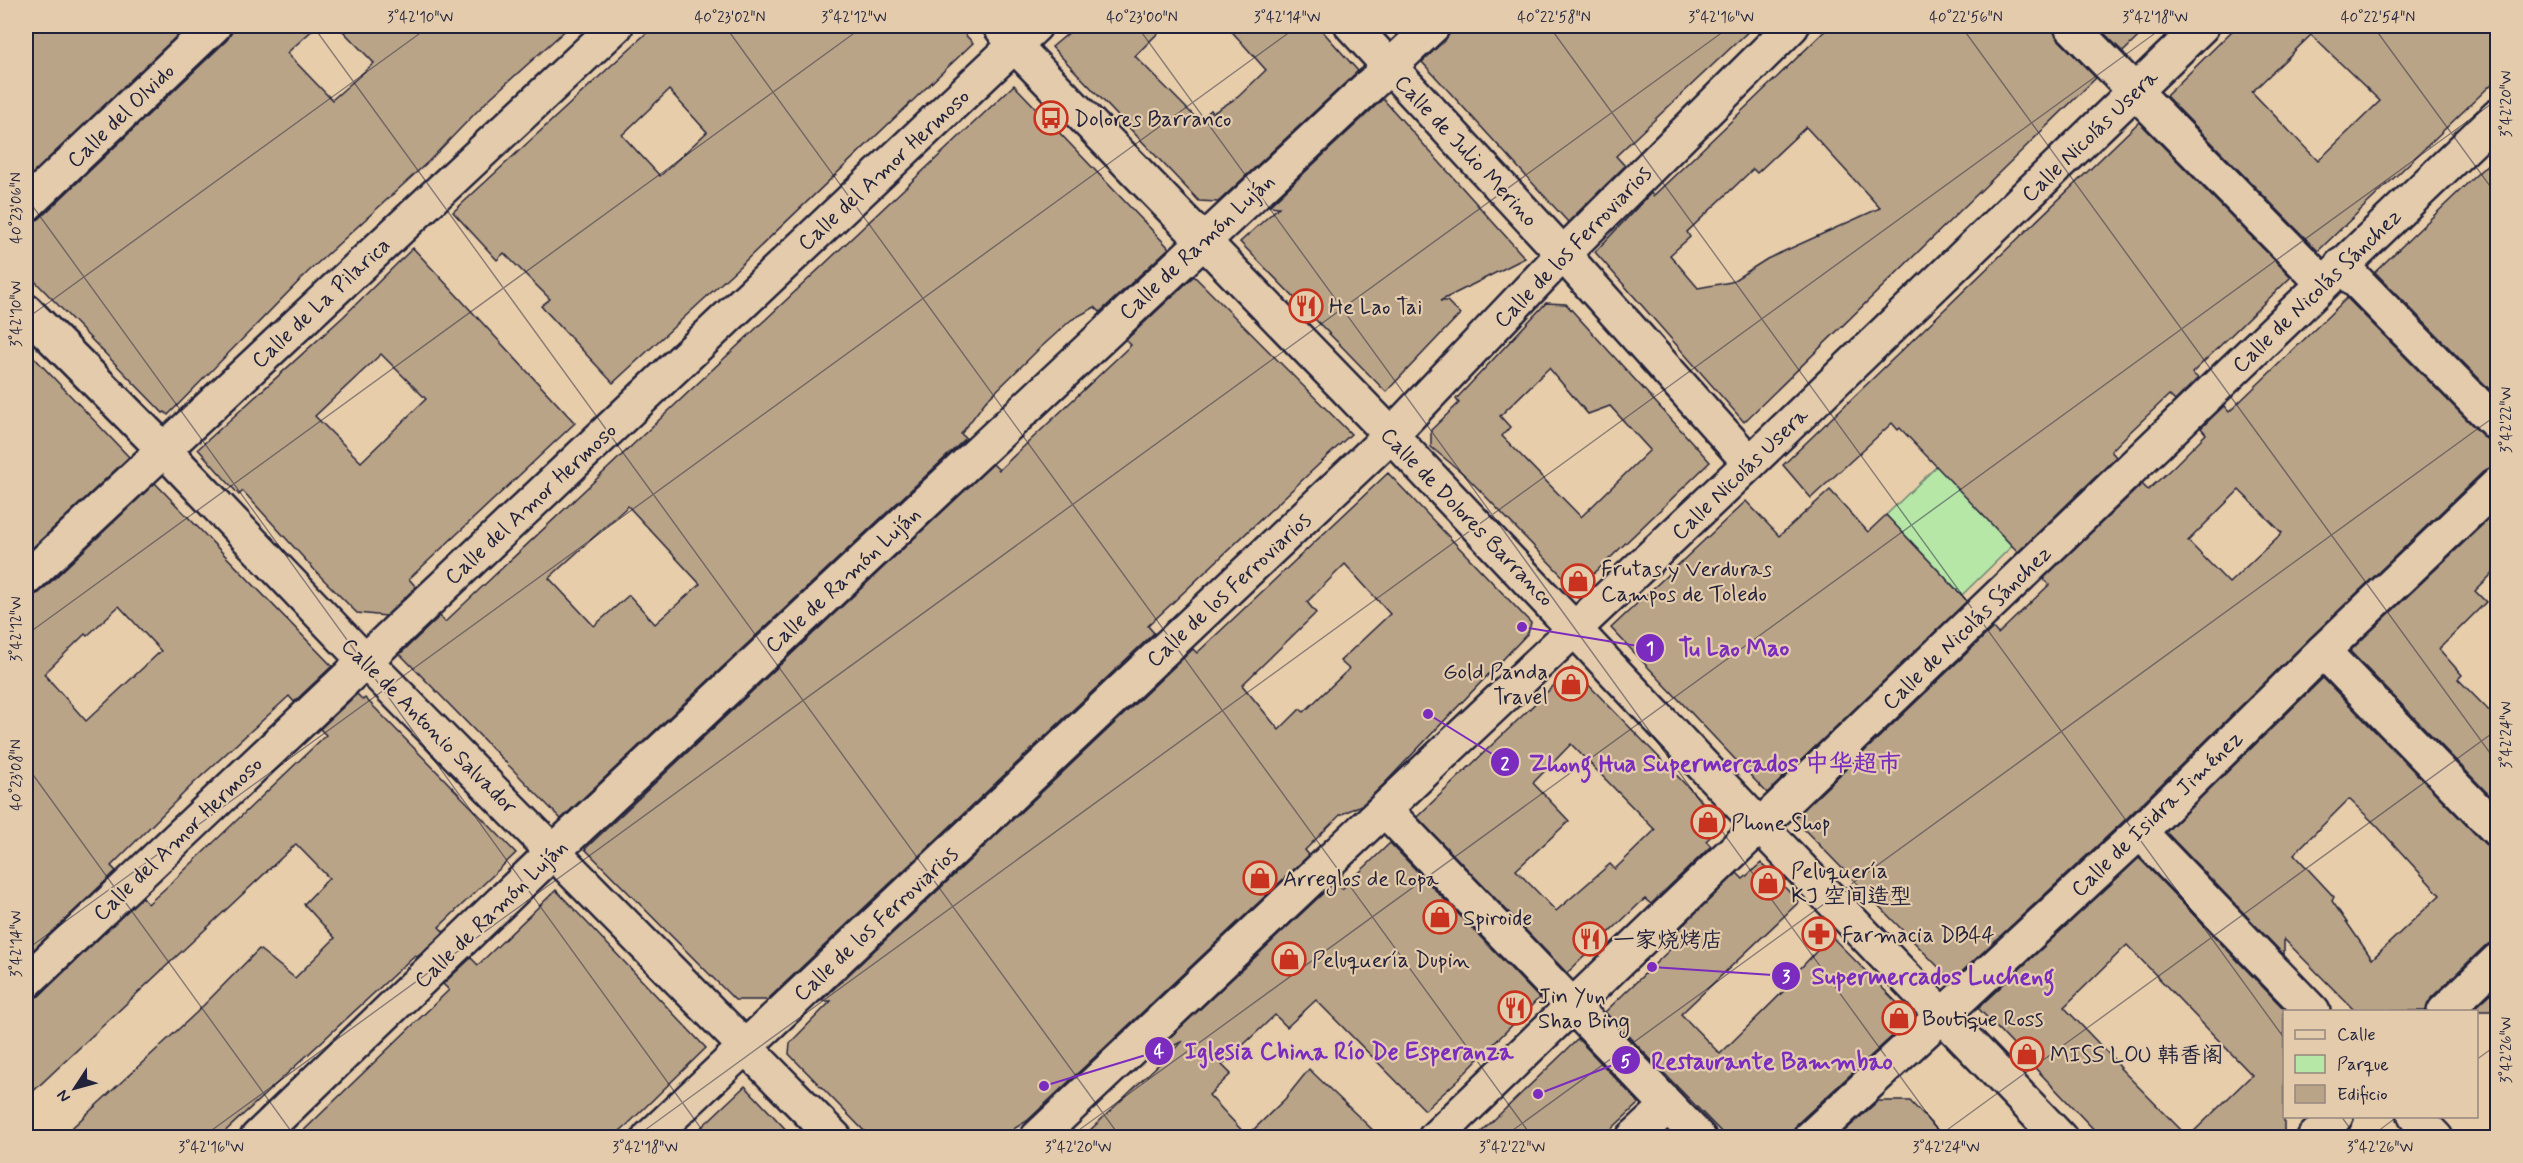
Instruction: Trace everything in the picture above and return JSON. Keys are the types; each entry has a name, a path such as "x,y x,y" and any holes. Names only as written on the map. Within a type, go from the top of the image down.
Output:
{"street":[{"name":"Calle del Olvido","path":"26,205 214,26"},
{"name":"Calle de La Pilarica","path":"26,579 616,26"},
{"name":"Calle de Julio Merino","path":"1352,26 1563,254 1750,463"},
{"name":"Calle de Ramón Luján","path":"257,1137 554,851 1201,241 1433,26"},
{"name":"Calle de los Ferroviarios","path":"649,1137 1391,435 1563,254 1792,26"},
{"path":"2071,26 2133,92 2498,425"},
{"name":"Calle Nicolás Usera","path":"1037,1137 1576,629 2202,26"},
{"name":"Calle de Dolores Barranco","path":"1016,32 1201,241 1391,435 1760,826 2060,1137"},
{"name":"Calle del Amor Hermoso","path":"26,982 1016,32"},
{"name":"Calle de Nicolás Sánchez","path":"1435,1137 2498,116"},
{"name":"Calle de Antonio Salvador","path":"26,311 164,448 364,660 835,1137"},
{"name":"Calle de Isidra Jiménez","path":"1810,1137 2140,832 2323,651 2498,484"},
{"path":"2323,651 2498,831"},
{"path":"1384,810 1699,1137"},
{"path":"2140,832 2312,1010"},
{"path":"2445,1010 2498,960"},
{"path":"1633,1137 1668,1106"},
{"path":"2314,1137 2334,1118"},
{"path":"2417,1118 2436,1137"}],"green space":[{"path":"1937,466 2012,546 1962,595 1886,515"}],"building":[{"path":"26,26 187,26 26,180"},
{"path":"232,26 317,26 287,53 332,100 374,63 338,26 570,26 489,99 429,161 308,272 168,415 163,413 26,272 26,223 39,219 227,40 232,32"},
{"path":"654,26 957,26 973,43 740,266 613,383 541,306 550,299 504,253 497,260 453,212","holes":["669,90 707,132 660,176 622,135"]},
{"path":"1077,26 1165,26 1135,56 1199,121 1211,110 1213,113 1238,97 1266,70 1227,26 1318,26 1358,71 1218,202 1199,201 1052,47"},
{"path":"1388,26 1406,26 1396,35"},
{"path":"1451,26 1754,26 1616,156 1625,166 1568,222 1422,62 1446,39"},
{"path":"1830,26 2053,26 2058,39 2096,78 1744,422 1595,252 1651,193 1653,196","holes":["1806,127 1880,208 1767,259 1731,282 1698,288 1670,255 1690,237 1687,232 1753,169 1757,173"]},
{"path":"2097,26 2149,26 2123,52"},
{"path":"2237,26 2498,26 2498,78 2318,251 2166,96","holes":["2311,35 2380,101 2318,161 2252,92"]},
{"path":"1014,85 1169,248 1100,312 1095,307 1071,320 1039,349 985,402 961,434 966,438 561,819 400,654 440,616 445,622","holes":["628,506 700,584 655,624 629,595 594,626 549,578"]},
{"path":"1383,99 1525,258 1440,301 1447,301 1460,314 1386,392 1240,242 1279,207 1269,206"},
{"path":"2139,122 2291,277 2192,373 2198,378 2175,401 2169,395 2111,451 2116,457 2018,552 1900,428 1898,430 1892,423 1811,498 1783,465"},
{"path":"2498,154 2498,398 2375,272"},
{"path":"413,248 575,423 409,579 416,587 386,616 357,613 243,491 239,495 198,449 344,316","holes":["381,354 426,399 361,462 315,416"]},
{"path":"1194,276 1351,434 1148,626 1154,633 767,1000 735,1000 585,849 993,464 999,470 1131,345 1126,340"},
{"path":"2347,298 2485,438 2498,443 2498,466 2485,470 2127,818 1952,981 1794,819 1993,628 1998,634 2049,585 2043,579 2142,484 2148,490 2172,468 2206,434 2201,428 2224,406 2229,412","holes":["2239,490 2282,533 2229,583 2188,541"]},
{"path":"1546,303 1566,304 1710,462 1582,585 1571,585 1466,476 1431,447 1431,430 1459,403 1456,399","holes":["1549,368 1588,414 1610,406 1650,450 1581,517 1502,436 1510,427 1500,416"]},
{"path":"26,349 129,457 26,554"},
{"path":"1388,473 1531,623 1528,633 1383,785 1363,804 1340,815 1305,850 1309,855 1027,1121 1005,1137 870,1137 789,1054 790,1043 831,1001 821,1001 1193,649 1197,653","holes":["1345,564 1390,614 1340,661 1349,669 1304,712 1300,709 1279,730 1242,685 1316,613 1307,602"]},
{"path":"155,483 332,666 294,702 289,696 194,783 111,866 116,871 26,957 26,597 39,593","holes":["119,606 161,651 86,721 44,674 85,634 87,636"]},
{"path":"1830,490 1868,532 1886,515 1967,601 1767,793 1611,628 1746,501 1779,536"},
{"path":"2498,510 2498,568 2475,591 2486,602 2439,649 2462,675 2458,679 2498,720 2498,804 2350,651"},
{"path":"1572,668 1724,824 1706,841 1711,846 1651,904 1645,899 1640,903 1567,973 1417,817","holes":["1571,744 1655,830 1615,869 1610,864 1556,911 1516,870 1569,821 1533,783"]},
{"path":"2323,678 2485,844 2498,849 2498,942 2485,946 2431,998 2426,1010 2354,1010 2284,939 2284,955 2166,832","holes":["2349,799 2440,895 2372,959 2332,901 2334,897 2294,854"]},
{"path":"357,694 363,700 365,698 380,713 516,853 439,927 444,932 417,957 415,955 219,1137 62,1137 196,1013 259,949 295,978 335,938 304,904 329,878 296,844 26,1098 26,1000 39,996 142,897 148,904 169,885 326,735 320,729"},
{"path":"1390,843 1539,998 1458,1080 1425,1110 1316,1000 1287,1027 1275,1015 1222,1065 1231,1074 1209,1095 1247,1136 1285,1099 1309,1069 1380,1137 1083,1137 1183,1041 1147,1059 1335,882 1342,889"},
{"path":"2139,858 2284,1009 2284,1137 2188,1137 2101,1137 1978,1008","holes":["2127,945 2252,1075 2188,1137 2064,1007"]},
{"path":"1761,863 1799,902 1681,1014 1720,1054 1798,977 1795,974 1831,936 1912,1018 1797,1124 1792,1137 1726,1137 1605,1012 1683,937 1677,931 1737,873 1743,879"},
{"path":"556,890 706,1048 628,1124 613,1137 297,1137 449,990 443,984 471,958 478,965"},
{"path":"2498,987 2498,1011 2473,1010"},
{"path":"1578,1039 1639,1103 1603,1137 1476,1137"},
{"path":"745,1086 793,1137 691,1137"},
{"path":"1878,1101 1910,1101 1944,1137 1838,1137"}],"place":[{"name":"Dolores Barranco","path":"1051,118"},
{"name":"He Lao Tai","path":"1306,306"},
{"name":"Frutas y Verduras Campos de Toledo","path":"1578,581"},
{"name":"Tu Lao Mao","path":"1522,627"},
{"name":"Gold Panda Travel","path":"1571,684"},
{"name":"Zhong Hua Supermercados 中华超市","path":"1428,714"},
{"name":"Phone Shop","path":"1708,822"},
{"name":"Arreglos de Ropa","path":"1260,878"},
{"name":"Peluquería KJ 空间造型","path":"1768,883"},
{"name":"Spiroide","path":"1440,917"},
{"name":"Farmacia DB44","path":"1819,934"},
{"name":"一家烧烤店","path":"1590,939"},
{"name":"Peluquería Dupin","path":"1289,959"},
{"name":"Supermercados Lucheng","path":"1652,967"},
{"name":"Jin Yun Shao Bing","path":"1515,1008"},
{"name":"Boutique Ross","path":"1899,1018"},
{"name":"MISS LOU 韩香阁","path":"2027,1054"},
{"name":"Iglesia China Río De Esperanza","path":"1044,1086"},
{"name":"Restaurante Bammbao","path":"1538,1094"}]}
